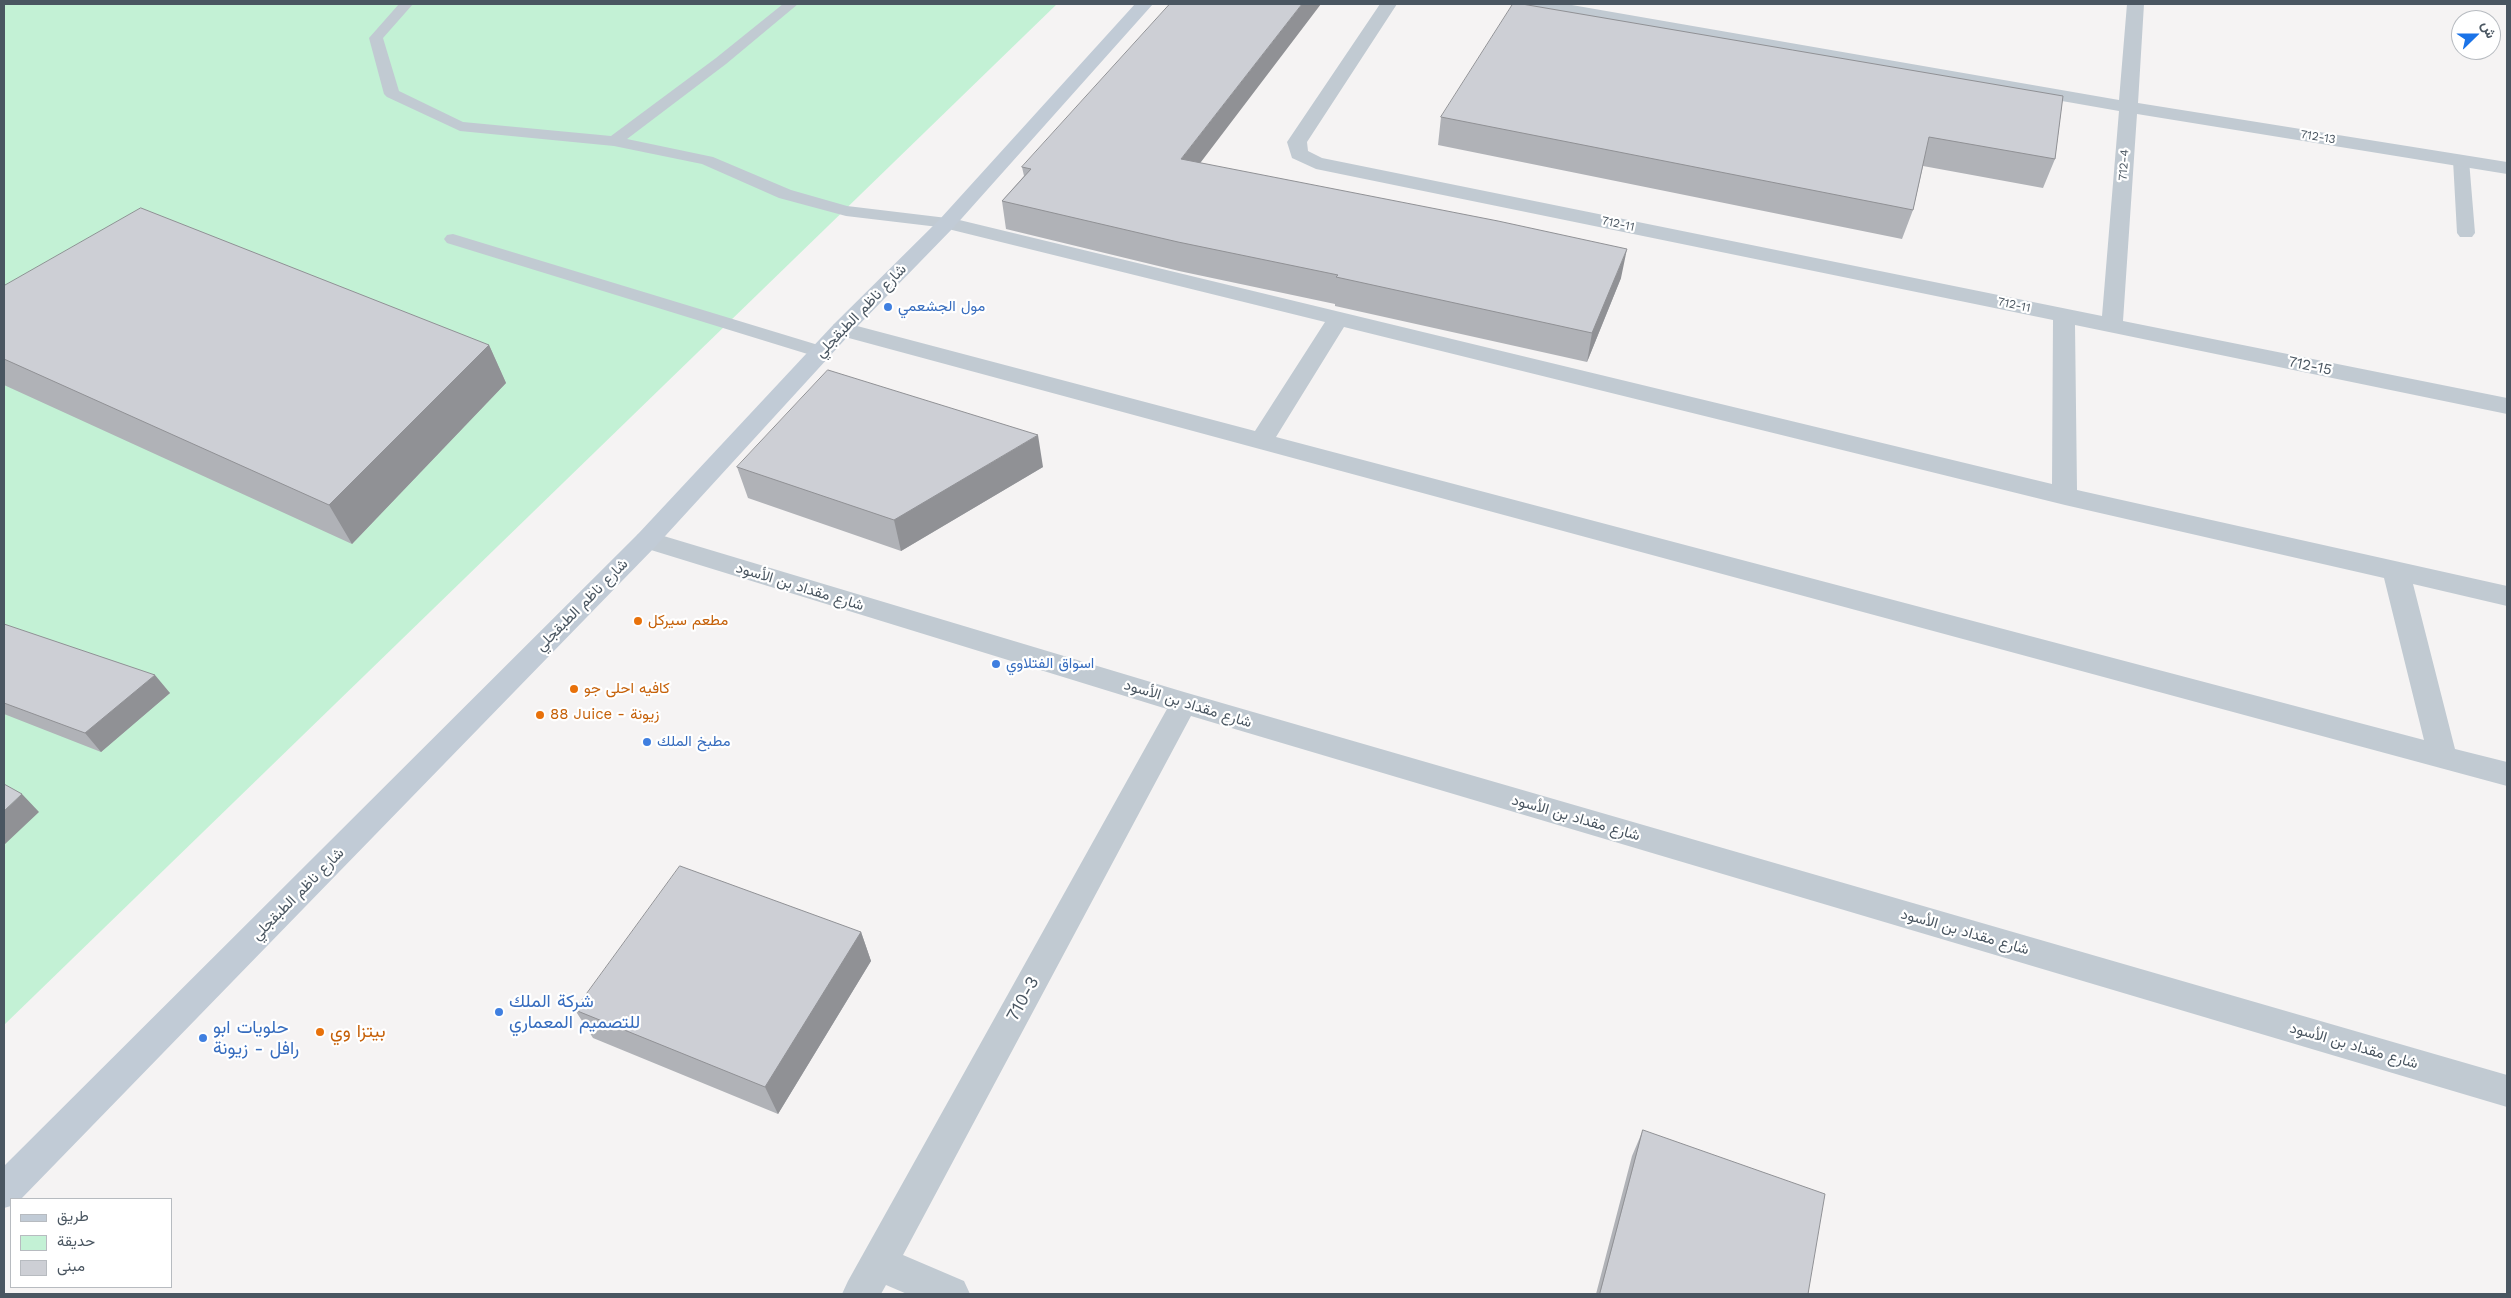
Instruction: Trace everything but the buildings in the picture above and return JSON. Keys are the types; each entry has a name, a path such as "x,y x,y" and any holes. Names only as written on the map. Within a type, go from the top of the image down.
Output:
{"main road":[{"name":"شارع ناظم الطبقجلي","path":"4,1191 647,540 842,329 947,223 1144,4"}],"street":[{"name":"712-11","path":"1388,4 1297,142 1299,154 1316,163 2112,325"},
{"path":"1537,4 2129,107"},
{"name":"712-4","path":"2112,325 2136,4"},
{"name":"712-13","path":"2129,107 2507,168"},
{"path":"947,223 2064,496 2507,596"},
{"path":"2064,316 2064,496"},
{"path":"1261,441 1338,319"},
{"name":"712-15","path":"2112,325 2507,406"},
{"path":"842,329 2507,774"},
{"name":"شارع مقداد بن الأسود","path":"647,540 1184,703 2507,1091"},
{"path":"2396,571 2444,757"},
{"name":"710-3","path":"861,1294 1184,703"},
{"path":"878,1263 951,1294"}],"lane":[{"path":"406,4 376,38 392,94 460,126 614,141 707,160 785,194 846,211 947,223"},
{"path":"614,141 791,4"},
{"path":"2461,160 2466,233"},
{"path":"453,239 821,352"}],"green space":[{"path":"4,4 1057,4 4,1025"}],"place":[{"name":"مول الجشعمي","path":"888,307"},
{"name":"مطعم سيركل","path":"638,621"},
{"name":"اسواق الفتلاوي","path":"996,664"},
{"name":"كافيه احلى جو","path":"574,689"},
{"name":"88 Juice - زيونة","path":"540,715"},
{"name":"مطبخ الملك","path":"647,742"},
{"name":"شركة الملك للتصميم المعماري","path":"499,1012"},
{"name":"بيتزا وي","path":"320,1032"},
{"name":"حلويات ابو رافل - زيونة","path":"203,1038"}]}
